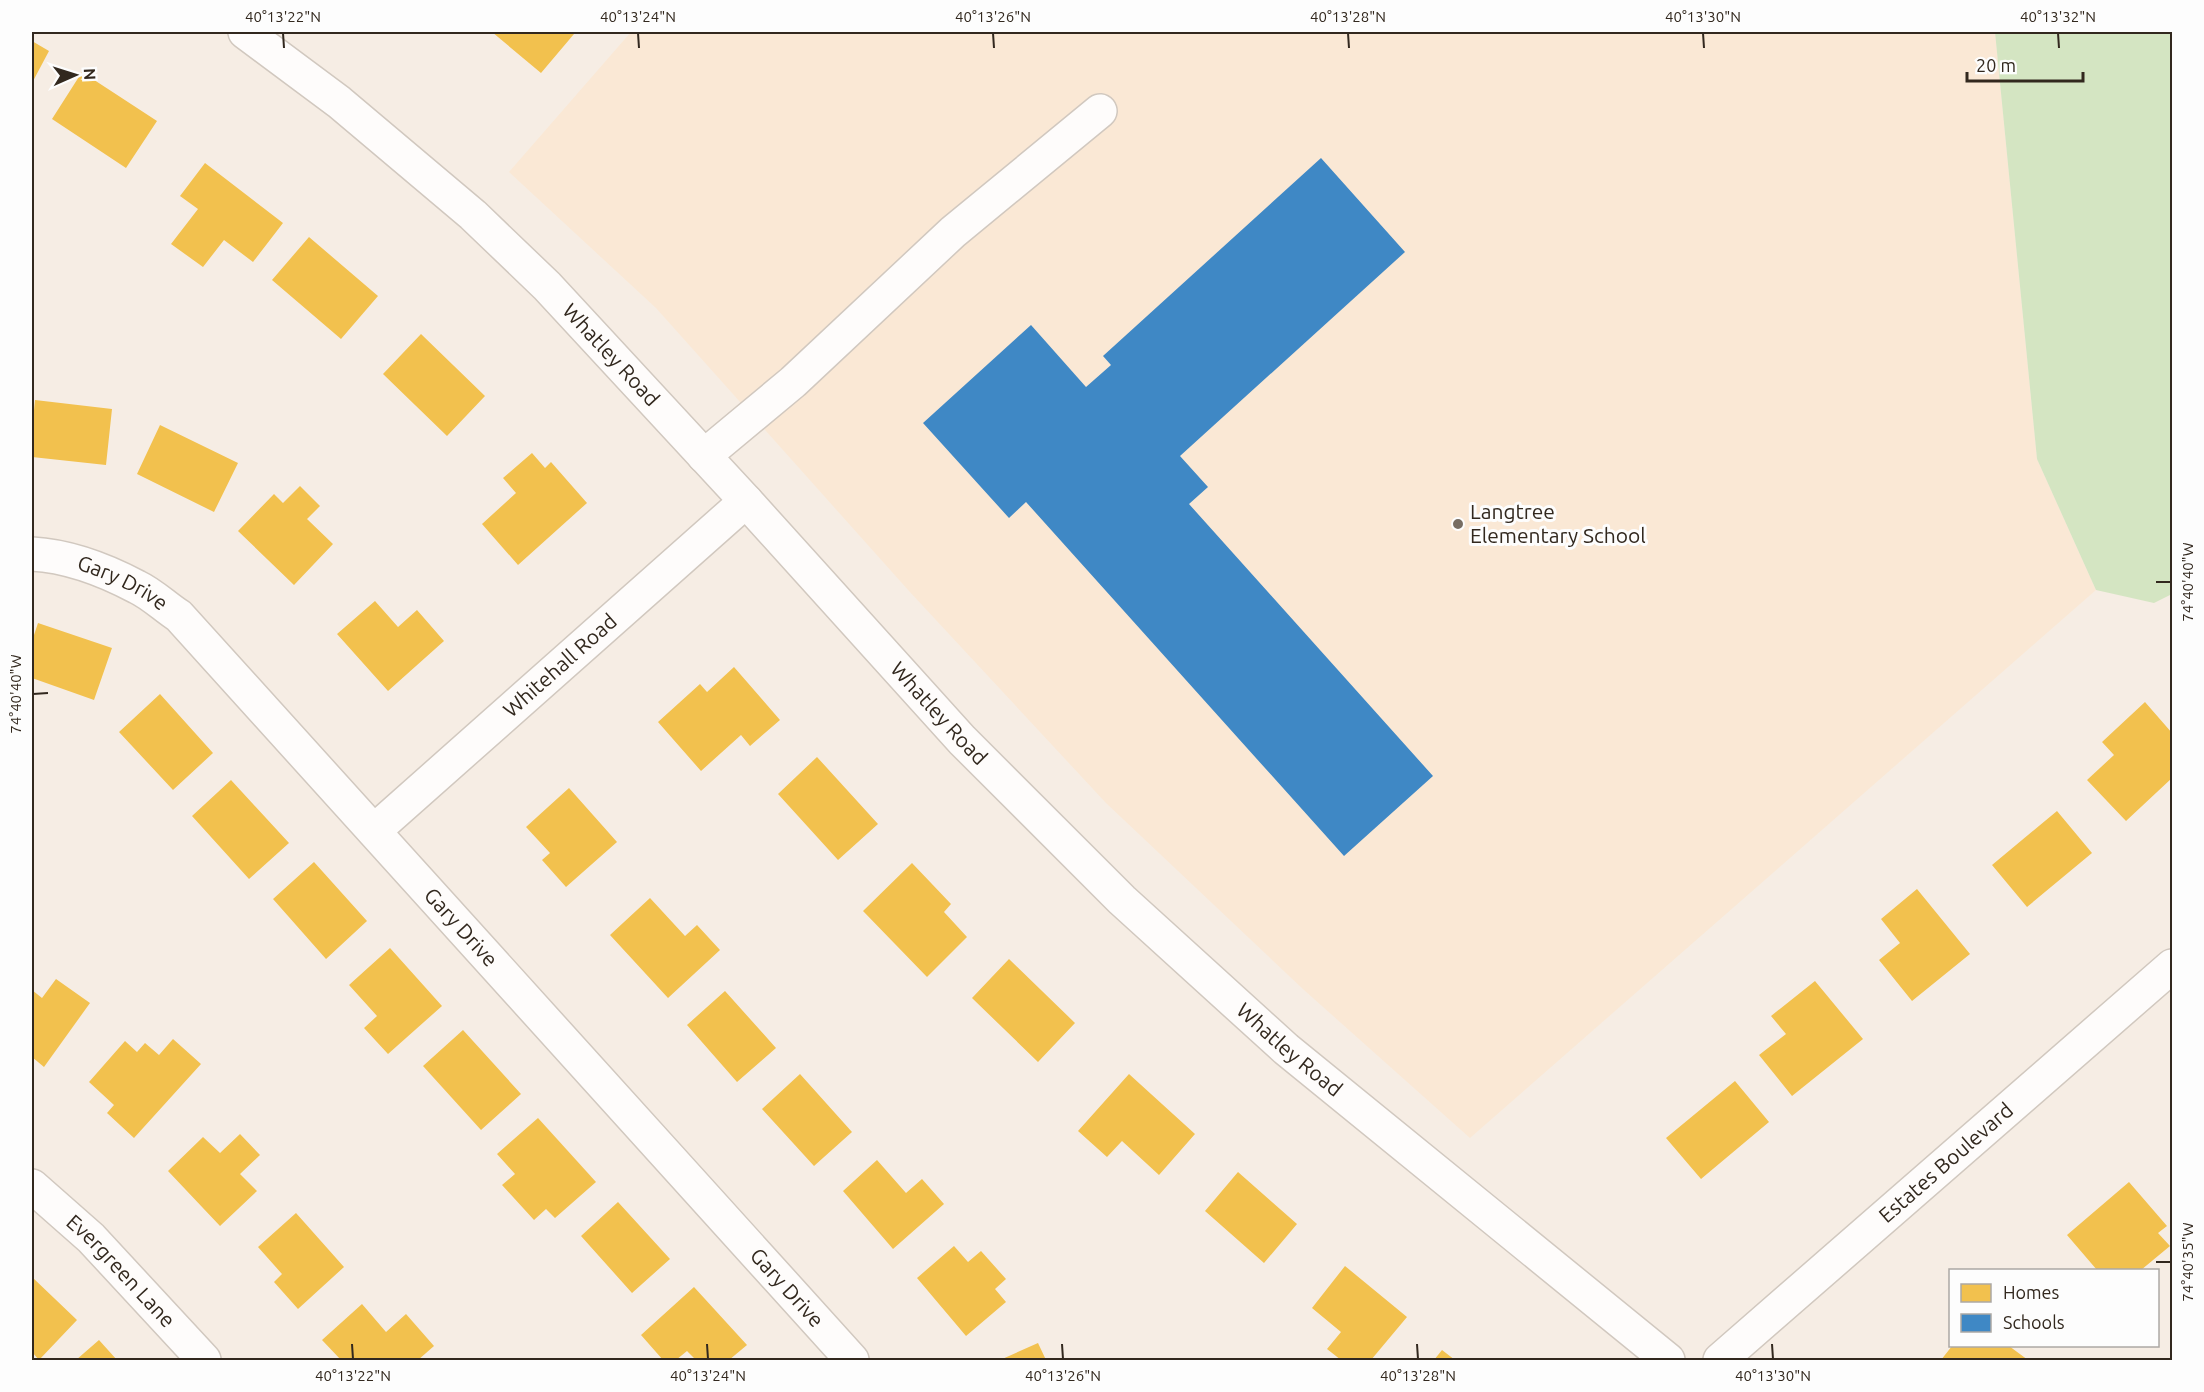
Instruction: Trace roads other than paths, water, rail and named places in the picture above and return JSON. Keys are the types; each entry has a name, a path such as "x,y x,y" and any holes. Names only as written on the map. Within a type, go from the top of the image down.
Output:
{"street":[{"name":"Whatley Road","path":"244,32 339,102 473,215 547,285 962,740 1122,900 1286,1049 1668,1360"},
{"path":"704,456 792,382 953,232 1100,111"},
{"name":"Whitehall Road","path":"374,831 746,501"},
{"name":"Gary Drive","path":"32,554 89,565 139,588 179,616 852,1360"},
{"name":"Estates Boulevard","path":"1720,1360 2172,966"},
{"name":"Evergreen Lane","path":"32,1186 90,1238 204,1360"}],"place":[{"name":"Langtree Elementary School","path":"1458,524"}]}
